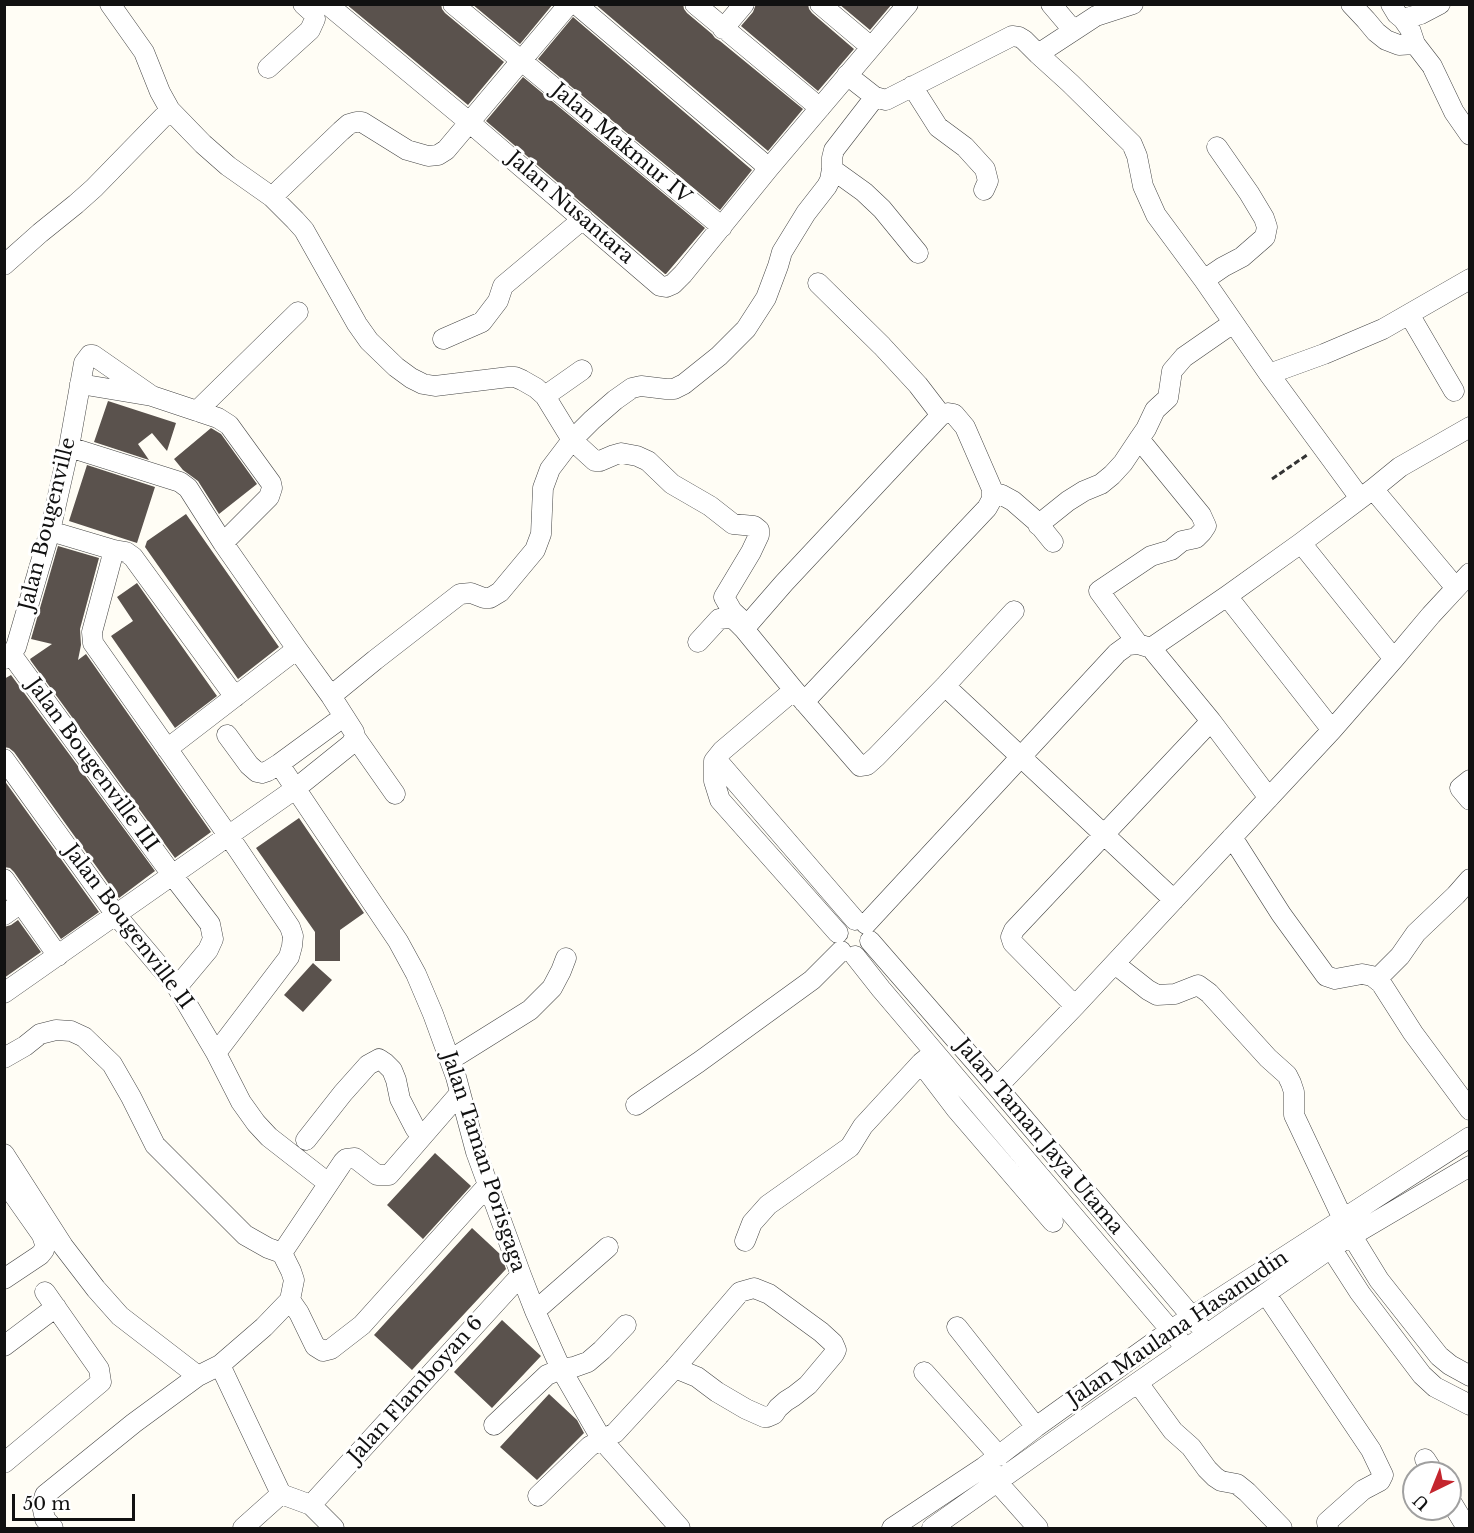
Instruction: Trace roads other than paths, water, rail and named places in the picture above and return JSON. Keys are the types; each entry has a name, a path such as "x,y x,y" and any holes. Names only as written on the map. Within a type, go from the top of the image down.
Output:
{"street":[{"path":"110,4 144,52 170,110 203,144 228,166 272,197 304,230 357,324 369,341 396,368 423,384 435,386 515,377 536,388 545,396 572,440 595,461 621,453 629,453 648,461 672,484 710,506 733,524 754,526 759,530 751,552 724,597 732,611 799,696 860,766 867,765 876,757 1014,611"},
{"path":"268,68 310,30 315,19 313,13 303,4"},
{"name":"Jalan Nusantara","path":"327,4 660,286 666,287 673,284 722,226"},
{"name":"Jalan Makmur IV","path":"453,4 722,226"},
{"path":"272,197 350,124 356,122 362,122 407,150 428,156 438,155 446,150 569,4"},
{"path":"576,4 769,168"},
{"path":"695,4 820,108"},
{"path":"723,29 744,4"},
{"path":"820,4 871,47"},
{"path":"722,226 909,4"},
{"path":"1051,4 1073,30"},
{"path":"1038,54 1096,16 1133,4"},
{"path":"1351,4 1386,40 1399,45 1415,44"},
{"path":"1397,12 1421,14 1440,4"},
{"path":"1397,12 1410,29 1415,44 1432,66 1454,112 1470,135"},
{"path":"847,75 876,98 886,100 1012,36 1024,40 1132,144 1143,186 1156,215 1321,446 1367,494 1463,580 1332,730 1115,964 997,1087"},
{"path":"912,86 938,126 965,147 986,169 988,182 984,190"},
{"path":"331,696 460,594 471,593 490,598 500,592 535,550 541,534 543,488 550,469 572,440 592,420 632,388 641,386 674,389 684,384 719,356 746,329 766,298 782,252 830,180 834,150 876,98"},
{"path":"4,265 94,188 170,110"},
{"path":"1204,280 1242,257 1265,237 1268,227 1249,193 1217,147"},
{"path":"832,169 864,192 882,209 918,253"},
{"path":"443,339 482,322 498,301 503,286 583,219"},
{"path":"1269,375 1383,329 1470,279"},
{"path":"818,283 911,377 941,415"},
{"path":"197,411 298,312"},
{"path":"1410,314 1454,391"},
{"path":"1038,525 1068,501 1101,484 1112,475 1146,429 1155,410 1168,398 1172,371 1184,357 1233,323"},
{"name":"Jalan Bougenville","path":"8,656 19,640 50,531 69,447 84,363 90,355 93,355 152,396"},
{"path":"545,396 582,370"},
{"path":"80,384 152,396 218,418 229,425 271,483 269,497 223,543"},
{"path":"716,759 722,751 799,696 987,507 993,492 965,427 954,414 941,415 784,583 746,627"},
{"path":"845,947 865,950 864,928 1117,653 1128,645 1144,646 1227,596 1367,494 1400,467 1470,427"},
{"path":"1139,439 1201,515 1206,526 1196,538 1182,541 1171,550 1151,556 1099,591 1144,646 1211,721 1269,798"},
{"path":"69,447 180,482 188,488 223,543 331,696 355,737 395,794"},
{"path":"993,492 1013,501 1053,542"},
{"path":"50,531 133,556 235,697"},
{"path":"1301,543 1394,659"},
{"path":"114,550 92,632 93,643 229,837 290,927 293,936 288,957 216,1053"},
{"path":"1227,596 1332,730"},
{"path":"698,642 719,619 729,618 746,627"},
{"path":"167,748 297,649"},
{"name":"Jalan Bougenville III","path":"8,656 210,924 213,939 208,950 177,987"},
{"path":"945,686 1174,900"},
{"path":"1075,1006 1013,943 1011,937 1014,930 1211,721"},
{"path":"227,735 249,765 261,773 279,764 335,723"},
{"path":"4,993 295,789 351,744 355,737"},
{"name":"Jalan Bougenville II","path":"4,759 116,915 177,987 216,1053 241,1102 256,1123 269,1137 328,1183"},
{"name":"Jalan Taman Jaya Utama","path":"716,759 864,928 1206,1334"},
{"name":"Jalan Taman Jaya Utama","path":"716,759 714,781 720,801 881,989 928,1058 972,1097 1187,1349"},
{"name":"Jalan Taman Porisgaga","path":"279,764 398,940 429,1004 450,1060 476,1152 535,1311 561,1369 602,1440 680,1528"},
{"path":"1470,780 1460,788 1470,800"},
{"path":"1232,837 1281,914 1326,976 1335,979 1362,974 1377,979 1413,1033 1470,1110"},
{"path":"4,879 58,956"},
{"path":"1377,979 1400,956 1416,933 1470,879"},
{"path":"4,915 21,903"},
{"path":"845,947 840,928 848,923 864,928"},
{"path":"636,1105 812,980 845,947"},
{"path":"450,1060 530,1010 552,988 566,958"},
{"path":"1115,964 1157,995 1174,994 1198,985 1209,993 1268,1058 1287,1075 1293,1092 1294,1115 1351,1232 1376,1274 1439,1356 1470,1376"},
{"path":"4,1059 40,1034 56,1030 71,1031 84,1037 112,1064 155,1145 245,1235 268,1248 282,1252 294,1280 290,1300 264,1327 220,1365 198,1376 134,1423 45,1495 42,1505 45,1519 53,1528"},
{"path":"745,1241 752,1223 768,1205 850,1147 863,1126 928,1058 956,1109 1053,1222"},
{"path":"306,1140 368,1065 379,1059 392,1070 400,1099 422,1137"},
{"path":"282,1252 346,1159 355,1158 377,1176 388,1175 460,1093"},
{"path":"956,1109 972,1097"},
{"name":"Jalan Maulana Hasanudin","path":"932,1528 1001,1487 1104,1406 1144,1392 1187,1349 1206,1334 1273,1305 1334,1252 1351,1232 1470,1137"},
{"path":"4,1154 63,1246 96,1289 120,1316 198,1376"},
{"name":"Jalan Maulana Hasanudin","path":"892,1528 992,1461 1171,1330 1470,1166"},
{"path":"290,1300 315,1346 323,1351 331,1349 362,1325 488,1185"},
{"path":"4,1279 40,1255 45,1244 42,1235 6,1187"},
{"path":"1034,1200 1050,1188"},
{"path":"535,1311 608,1247"},
{"path":"1334,1252 1356,1286 1422,1375 1435,1387 1470,1405"},
{"path":"1356,1286 1376,1274"},
{"name":"Jalan Flamboyan 6","path":"311,1506 521,1275"},
{"path":"538,1496 590,1446 615,1433 740,1292 757,1289 769,1294 821,1332 833,1343 836,1350 808,1385 786,1401 774,1414 767,1417 746,1409 717,1392 698,1377 675,1368"},
{"path":"4,1346 50,1300 99,1369 101,1382 6,1458"},
{"path":"1273,1305 1371,1450 1383,1475 1380,1481 1363,1490 1327,1522 1328,1528"},
{"path":"494,1425 547,1375 588,1362 626,1325"},
{"path":"957,1327 1036,1427"},
{"path":"220,1365 281,1494 311,1506 334,1528"},
{"path":"924,1372 992,1461 1001,1487 1032,1521"},
{"path":"1144,1392 1173,1431 1191,1447 1215,1477 1221,1481 1237,1484 1282,1528"},
{"path":"243,1528 281,1494"}]}
